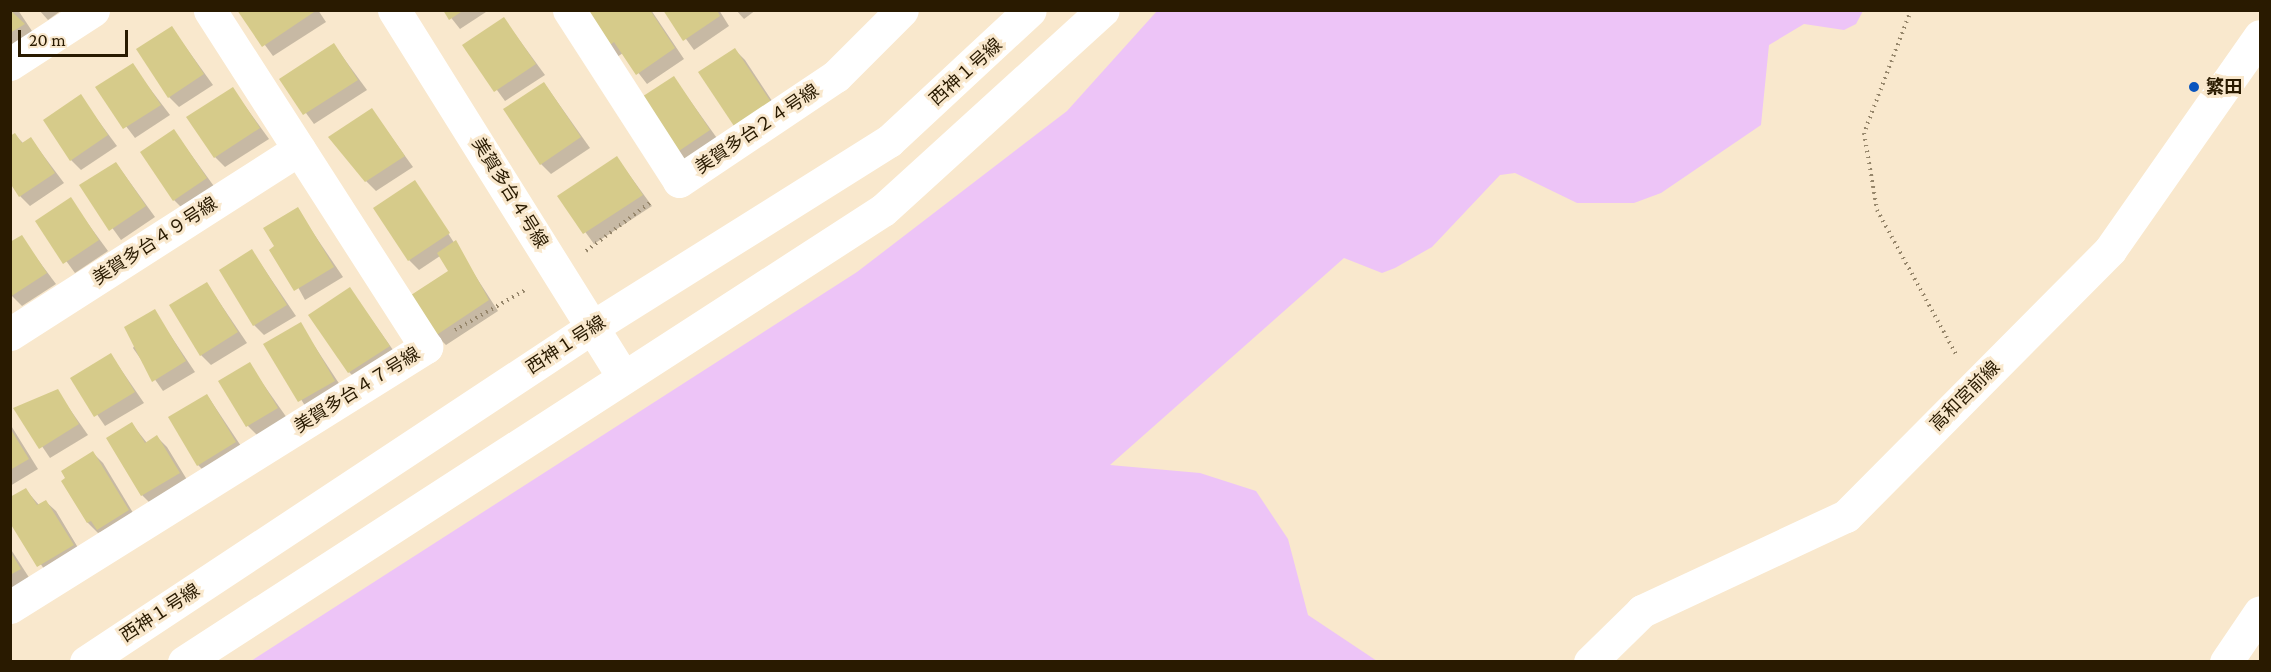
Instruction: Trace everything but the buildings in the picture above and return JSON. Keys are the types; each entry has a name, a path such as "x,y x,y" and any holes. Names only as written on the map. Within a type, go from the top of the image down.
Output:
{"street":[{"path":"10,64 93,10"},
{"name":"美賀多台４７号線","path":"10,607 426,347 210,10"},
{"name":"美賀多台４号線","path":"394,10 594,326 623,377"},
{"name":"美賀多台２４号線","path":"569,10 679,180 836,76 902,10"},
{"name":"西神１号線","path":"86,662 594,326 889,141 1030,10"},
{"path":"184,662 883,210 1103,10"},
{"name":"高和宮前線","path":"1590,662 1642,611 1846,516 2110,250 2260,36"},
{"name":"美賀多台４９号線","path":"10,334 299,149"},
{"path":"2226,662 2260,612"}],"path":[{"path":"1911,10 1864,133 1865,144 1877,210 1974,387"},
{"path":"426,347 559,271 679,180"}],"shaded area":[{"path":"1157,11 1863,11 1856,24 1844,30 1804,24 1769,45 1761,125 1661,193 1634,203 1577,203 1515,173 1500,175 1432,247 1395,268 1382,273 1344,258 1110,465 1200,473 1256,491 1288,539 1308,615 1377,661 251,661 857,272 1067,111"}],"place":[{"name":"繁田","path":"2194,87"}]}
